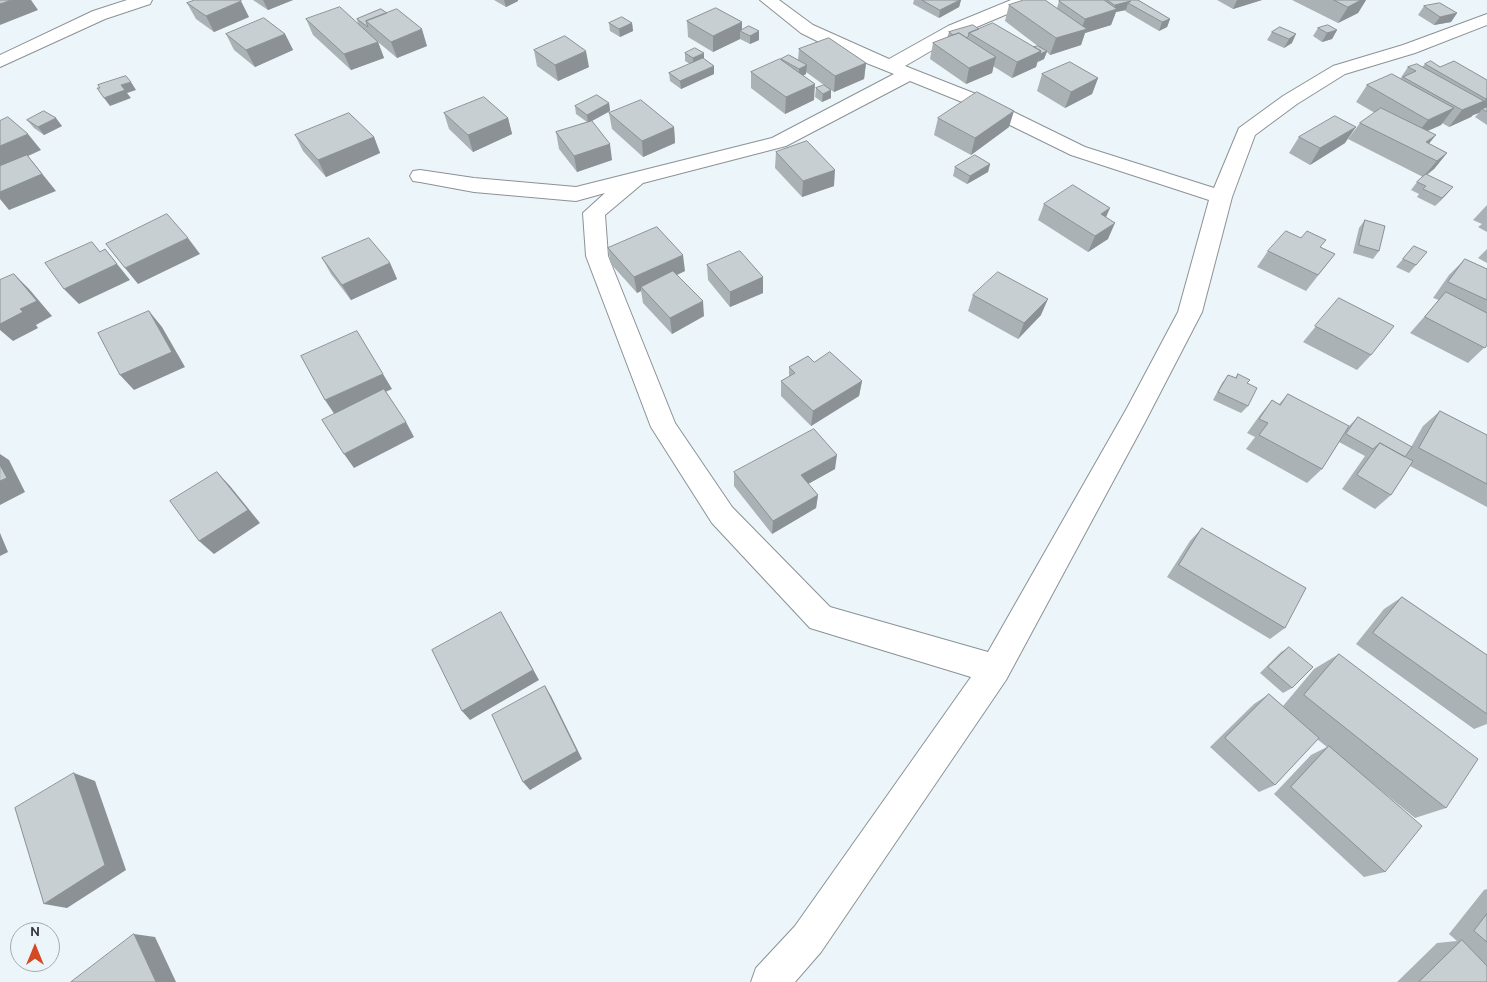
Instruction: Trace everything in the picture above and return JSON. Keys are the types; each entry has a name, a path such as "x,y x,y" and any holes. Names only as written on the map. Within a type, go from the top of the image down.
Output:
{"street":[{"path":"0,62 98,15 144,0"},
{"path":"768,0 807,29 898,71 974,100 1078,150 1221,197"},
{"path":"420,176 474,185 576,194 779,142 898,71 954,30 1020,1"},
{"path":"770,982 808,939 995,669 1136,415 1190,312 1221,197 1246,132 1290,100 1339,70 1409,49 1487,19"},
{"path":"635,180 594,214 597,256 664,427 722,515 821,618 995,669"}],"building":[{"path":"0,0 11,0 0,4"},
{"path":"195,0 241,1 206,16 187,3"},
{"path":"922,0 960,0 940,10"},
{"path":"1024,0 1045,0 1087,29 1056,38 1009,5"},
{"path":"1104,0 1117,9 1085,19 1059,1"},
{"path":"1107,0 1138,0 1170,19 1162,22 1128,3 1131,1 1115,5"},
{"path":"1334,0 1361,0 1348,7"},
{"path":"1440,3 1457,13 1440,17 1424,6"},
{"path":"340,7 378,42 344,54 306,19"},
{"path":"716,8 742,22 713,36 687,21"},
{"path":"381,9 387,13 366,21 368,27 357,19"},
{"path":"397,9 422,29 391,42 366,21"},
{"path":"622,17 632,23 619,29 609,23"},
{"path":"264,18 285,34 246,50 226,34"},
{"path":"993,23 1041,51 1017,62 969,33"},
{"path":"973,25 979,29 969,33 967,38 959,33 953,35 949,32"},
{"path":"1328,25 1337,30 1327,33 1318,28"},
{"path":"749,26 759,31 750,36 740,31"},
{"path":"1280,27 1296,34 1289,39 1272,32"},
{"path":"959,33 996,57 969,68 933,43"},
{"path":"565,36 586,51 555,65 534,50"},
{"path":"829,38 866,63 835,76 799,49"},
{"path":"1038,46 1047,51 1040,54 1041,51 1034,47"},
{"path":"695,48 704,53 693,58 685,53"},
{"path":"789,55 807,65 799,69 781,59"},
{"path":"703,58 714,66 680,81 669,73"},
{"path":"780,59 815,84 786,97 751,72"},
{"path":"1431,61 1440,67 1454,61 1487,80 1487,98 1425,64"},
{"path":"1070,62 1098,78 1071,92 1042,74"},
{"path":"1417,64 1484,101 1462,110 1403,77 1416,71 1408,67"},
{"path":"1392,74 1454,108 1428,120 1367,85"},
{"path":"126,76 131,82 121,85 125,90 104,98 97,88 100,88 98,85"},
{"path":"824,85 831,90 823,94 816,88"},
{"path":"977,92 1014,111 975,138 938,118"},
{"path":"597,95 609,103 587,115 575,106"},
{"path":"484,97 508,118 468,135 444,113"},
{"path":"641,100 674,127 642,141 609,113"},
{"path":"1381,108 1436,135 1426,142 1447,153 1437,161 1360,123"},
{"path":"44,111 56,118 38,127 27,120"},
{"path":"349,113 374,137 318,160 295,135"},
{"path":"1335,116 1356,127 1320,148 1299,137"},
{"path":"8,117 28,134 0,146 0,121"},
{"path":"592,121 610,144 574,156 556,132"},
{"path":"807,141 835,170 803,181 776,152"},
{"path":"27,155 42,174 0,192 0,166"},
{"path":"975,155 990,164 970,176 955,167"},
{"path":"1426,174 1453,187 1442,198 1423,189 1426,186 1417,182"},
{"path":"1073,185 1110,208 1101,214 1115,223 1095,236 1044,204"},
{"path":"167,214 188,238 125,268 106,244"},
{"path":"1365,220 1385,226 1379,251 1359,245"},
{"path":"657,227 683,255 634,277 608,248"},
{"path":"1286,231 1301,238 1307,231 1326,240 1320,247 1335,254 1318,275 1268,251"},
{"path":"369,238 390,263 342,285 322,258"},
{"path":"92,242 100,252 105,249 117,264 64,289 45,263"},
{"path":"1414,246 1427,252 1416,265 1403,259"},
{"path":"740,251 763,277 730,292 707,265"},
{"path":"1465,259 1487,269 1487,300 1448,282"},
{"path":"673,271 703,301 670,318 641,287"},
{"path":"998,272 1048,299 1024,323 973,295"},
{"path":"14,274 37,301 20,309 23,312 0,324 0,280"},
{"path":"1446,292 1487,313 1487,345 1485,348 1425,317"},
{"path":"1339,298 1394,326 1371,355 1315,326"},
{"path":"149,311 172,352 120,375 98,333"},
{"path":"357,331 383,374 325,400 301,356"},
{"path":"830,352 862,381 813,411 781,381 795,373 789,367 808,356 814,362"},
{"path":"1238,374 1250,380 1247,383 1257,388 1248,406 1218,392 1228,375 1236,378"},
{"path":"384,389 406,422 344,454 322,420"},
{"path":"1288,394 1349,426 1322,469 1259,435 1268,423 1259,419 1272,400 1280,405"},
{"path":"1440,411 1487,435 1487,484 1419,448"},
{"path":"1358,417 1412,447 1405,457 1380,443 1373,449 1346,434"},
{"path":"814,429 837,455 801,475 818,495 773,521 734,472"},
{"path":"1380,443 1413,461 1391,495 1357,475"},
{"path":"0,465 7,478 0,481"},
{"path":"217,472 248,510 199,541 170,501"},
{"path":"1202,528 1306,588 1285,628 1179,565"},
{"path":"1402,597 1487,655 1487,714 1373,633"},
{"path":"501,612 533,670 462,711 432,650"},
{"path":"1289,647 1313,667 1292,688 1268,667"},
{"path":"1339,654 1478,759 1446,808 1304,695"},
{"path":"545,686 577,751 523,782 492,715"},
{"path":"1269,694 1319,738 1275,785 1225,738"},
{"path":"1329,746 1422,826 1385,872 1291,787"},
{"path":"74,773 105,865 44,904 15,808"},
{"path":"1487,914 1487,942 1474,931"},
{"path":"134,934 156,982 71,982"},
{"path":"1462,940 1487,966 1487,982 1419,982"}]}
